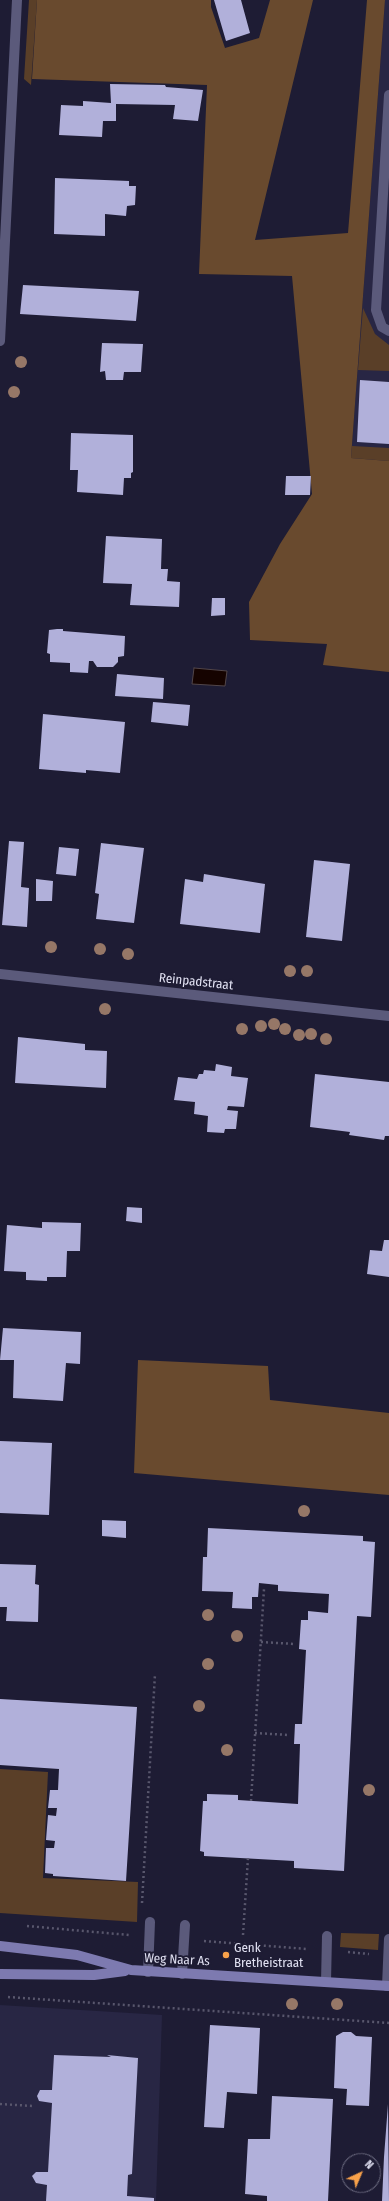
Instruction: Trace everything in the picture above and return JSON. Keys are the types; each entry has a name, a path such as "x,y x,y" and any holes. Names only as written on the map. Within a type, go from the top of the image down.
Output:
{"main road":[{"name":"Weg Naar As","path":"0,1946 76,1955 131,1970 148,1972 388,1986"},
{"name":"Weg Naar As","path":"0,1974 94,1975 131,1970"}],"street":[{"path":"0,341 17,0"},
{"path":"389,95 376,310 382,327 389,331"},
{"name":"Reinpadstraat","path":"0,974 389,1016"},
{"path":"148,1972 150,1922"},
{"path":"182,1974 185,1925"},
{"path":"326,1982 327,1936"},
{"path":"388,1986 389,1939"}],"path":[{"path":"251,1801 264,1589"},
{"path":"261,1642 295,1644"},
{"path":"142,1908 155,1674"},
{"path":"255,1733 289,1735"},
{"path":"243,1935 248,1858"},
{"path":"4,1997 389,2022"},
{"path":"0,2104 32,2106"}],"shaded area":[{"path":"29,0 37,0 31,85 24,79"},
{"path":"37,0 211,0 211,7 225,48 259,38 270,0 313,0 255,240 348,233 367,0 385,0 351,458 389,461 389,672 323,665 327,644 250,640 249,602 280,544 312,494 292,276 199,274 207,85 32,79"},
{"path":"385,0 389,0 389,461 351,458"},
{"path":"363,308 375,334 389,345 389,371 358,370"},
{"path":"352,446 389,448 389,461 351,458"},
{"path":"194,668 227,671 225,686 192,684"},
{"path":"138,1360 268,1366 270,1400 389,1413 389,1495 134,1473"},
{"path":"0,1769 48,1772 43,1878 138,1882 137,1922 0,1913"},
{"path":"341,1933 379,1934 378,1950 340,1947"},
{"path":"0,2005 162,2015 156,2201 0,2201"}],"building":[{"path":"214,0 241,0 250,33 226,41"},
{"path":"110,84 165,85 166,87 203,90 198,121 173,119 175,105 116,104 116,121 103,121 102,137 59,135 61,105 83,106 83,101 111,103"},
{"path":"55,178 129,181 129,186 136,186 135,205 127,206 126,216 105,214 105,236 54,234"},
{"path":"23,285 139,291 136,321 20,314"},
{"path":"102,343 143,344 141,372 124,372 123,380 106,380 105,371 100,372"},
{"path":"360,380 389,382 389,444 357,442"},
{"path":"71,433 133,435 133,472 131,473 131,478 124,478 123,495 77,492 78,470 70,470"},
{"path":"286,476 311,476 310,495 285,495"},
{"path":"106,536 162,539 161,569 168,569 167,581 180,582 179,607 130,605 132,584 103,583"},
{"path":"212,598 225,598 225,615 211,616"},
{"path":"63,629 63,631 125,636 124,656 118,657 118,662 113,667 97,667 93,661 89,661 88,673 70,672 70,663 50,662 50,654 47,653 49,630"},
{"path":"117,674 164,678 163,699 115,696"},
{"path":"153,702 190,705 188,726 151,722"},
{"path":"43,714 125,722 120,773 86,770 86,773 39,769"},
{"path":"9,841 24,842 21,887 29,888 27,927 2,925"},
{"path":"101,843 144,848 134,923 96,919 99,894 95,893"},
{"path":"59,847 79,849 76,876 56,874"},
{"path":"314,860 350,864 342,941 306,937"},
{"path":"204,874 265,884 260,933 180,924 185,879 203,882"},
{"path":"36,879 53,881 52,901 36,901"},
{"path":"18,1037 85,1044 85,1050 107,1051 106,1088 15,1083"},
{"path":"216,1064 232,1067 231,1076 248,1078 244,1107 228,1106 227,1110 238,1111 236,1129 225,1129 224,1133 207,1132 208,1116 194,1114 195,1102 174,1100 178,1077 197,1079 199,1074 203,1074 204,1070 215,1071"},
{"path":"315,1074 389,1082 389,1136 385,1136 384,1140 349,1135 350,1132 310,1127"},
{"path":"127,1207 142,1208 142,1223 126,1221"},
{"path":"42,1222 81,1223 80,1251 67,1251 66,1277 47,1277 47,1281 26,1280 26,1272 4,1271 7,1225 42,1228"},
{"path":"384,1240 389,1240 389,1277 367,1274 370,1250 382,1251"},
{"path":"3,1328 81,1332 80,1364 66,1363 63,1401 13,1398 14,1360 0,1360"},
{"path":"0,1441 52,1443 49,1515 0,1513"},
{"path":"102,1520 126,1521 126,1538 102,1536"},
{"path":"208,1528 363,1536 363,1541 375,1542 371,1617 357,1616 344,1871 294,1868 294,1861 204,1856 204,1852 200,1851 203,1801 207,1801 207,1794 238,1795 238,1800 298,1804 300,1744 294,1744 295,1724 302,1724 306,1650 299,1649 301,1620 308,1620 308,1611 328,1613 329,1594 278,1591 278,1585 259,1583 258,1597 252,1597 252,1609 232,1608 233,1592 202,1591 203,1557 207,1557"},
{"path":"0,1564 36,1565 35,1584 39,1585 38,1622 6,1621 7,1607 0,1607"},
{"path":"0,1699 137,1707 126,1881 53,1876 53,1874 45,1873 46,1848 54,1848 55,1841 46,1840 48,1815 56,1816 57,1808 48,1808 50,1790 58,1790 59,1769 0,1765"},
{"path":"210,2025 260,2028 257,2094 227,2092 224,2128 204,2127"},
{"path":"343,2032 351,2032 356,2036 372,2037 369,2106 346,2105 347,2089 334,2088 336,2036"},
{"path":"54,2055 111,2057 107,2055 138,2058 132,2174 128,2175 127,2196 154,2198 154,2201 46,2201 47,2185 36,2183 32,2176 36,2172 48,2172 52,2103 39,2101 37,2096 40,2090 52,2090"},
{"path":"272,2096 333,2099 328,2201 267,2201 267,2196 245,2194 248,2139 270,2139"},
{"path":"388,2104 389,2201 382,2201 384,2157"}],"place":[{"name":"Genk Bretheistraat","path":"226,1955"}]}
